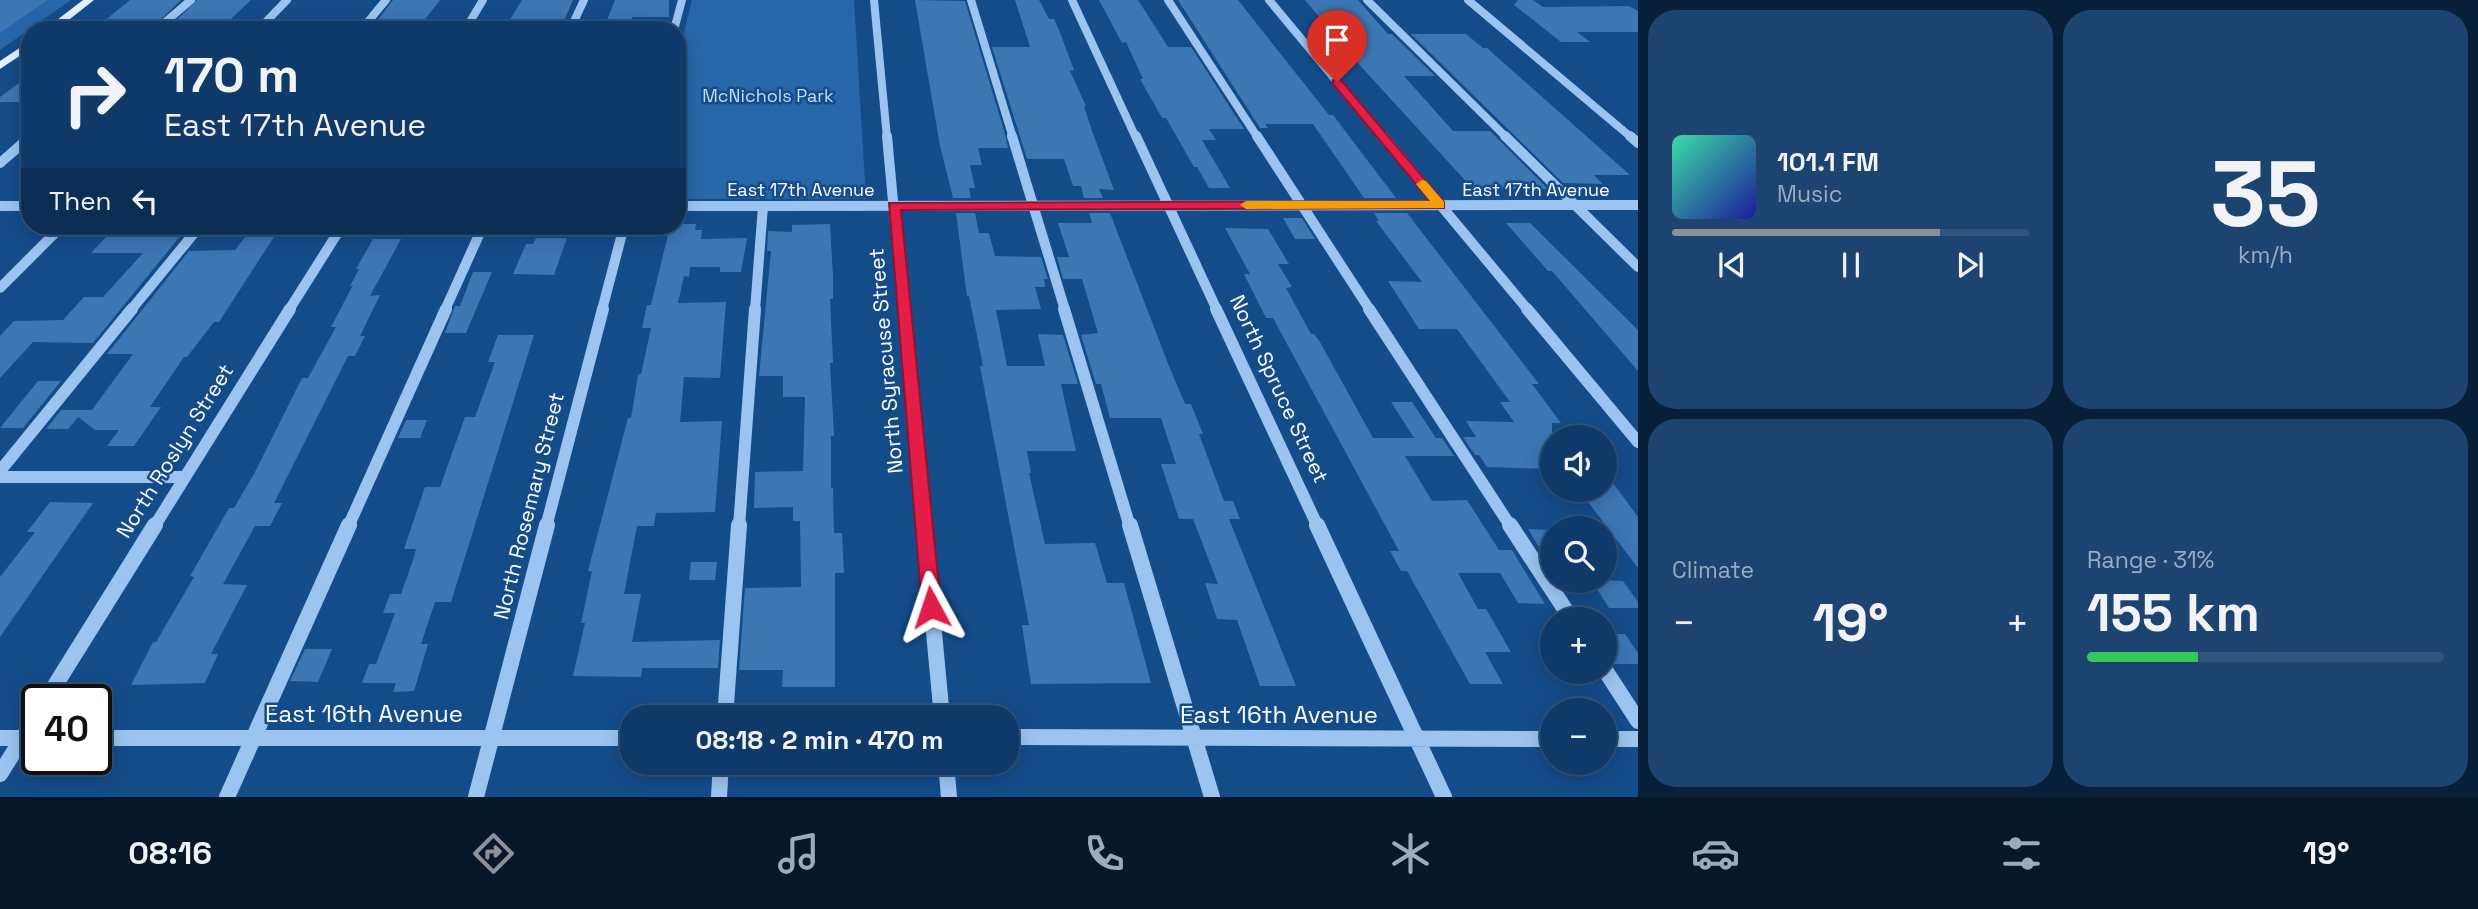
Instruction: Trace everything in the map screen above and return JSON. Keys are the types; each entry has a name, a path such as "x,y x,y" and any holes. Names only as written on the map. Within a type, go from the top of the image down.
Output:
{"main road":[{"path":"61,21 89,0"},
{"path":"0,66 21,51"}],"street":[{"path":"166,21 191,0"},
{"path":"267,21 287,0"},
{"path":"368,21 386,0"},
{"path":"470,21 483,0"},
{"path":"574,21 584,0"},
{"path":"676,21 682,0"},
{"name":"North Syracuse Street","path":"874,0 941,705"},
{"path":"971,0 1212,797"},
{"name":"North Spruce Street","path":"1072,0 1444,797"},
{"path":"1168,0 1564,607"},
{"path":"1269,0 1638,442"},
{"path":"1367,0 1638,267"},
{"path":"1468,0 1638,143"},
{"path":"0,163 21,145"},
{"name":"East 17th Avenue","path":"686,206 1638,205"},
{"path":"0,206 21,206"},
{"path":"726,705 763,206"},
{"path":"0,288 53,235"},
{"path":"0,474 193,235"},
{"name":"North Roslyn Street","path":"56,684 336,235"},
{"path":"227,797 479,235"},
{"name":"North Rosemary Street","path":"476,797 622,235"},
{"path":"0,474 185,477"},
{"path":"1614,684 1638,721"},
{"name":"East 16th Avenue","path":"1019,737 1540,739"},
{"path":"0,738 21,738"},
{"name":"East 16th Avenue","path":"112,738 620,738"},
{"path":"1617,739 1638,739"},
{"path":"0,774 21,749"},
{"path":"719,797 721,775"},
{"path":"947,775 949,797"}],"green space":[{"path":"48,0 71,0 41,21 21,21 21,35 0,50 0,33"},
{"name":"McNichols Park","path":"692,0 854,0 866,199 686,199 686,24"}],"building":[{"path":"0,0 48,0 0,33"},
{"path":"130,0 181,0 159,21 104,21"},
{"path":"197,0 251,0 229,21 175,21"},
{"path":"393,0 440,0 424,21 377,21"},
{"path":"522,0 573,0 564,21 509,21"},
{"path":"615,0 669,0 669,17 632,17 631,21 607,21"},
{"path":"915,0 965,1 1005,134 1008,148 978,148 982,165 970,165 975,188 969,188 971,198 953,198 940,146"},
{"path":"1015,0 1039,0 1049,19 1054,19 1059,30 1074,70 1070,71 1086,106 1091,128 1114,190 1099,189 1103,198 1084,198 1081,186 1073,186 1064,159 1027,159 992,47 1030,47"},
{"path":"1099,0 1138,0 1168,47 1191,47 1244,129 1209,129 1216,140 1202,140 1230,188 1209,188 1197,167 1194,167 1166,118 1162,118 1140,79 1143,79 1126,42 1122,43"},
{"path":"1178,0 1238,0 1329,115 1333,115 1396,198 1364,198 1313,124 1265,124 1268,128 1260,128"},
{"path":"1305,0 1358,0 1388,34 1392,34 1435,76 1404,76 1453,131 1490,131 1548,189 1473,189 1355,60"},
{"path":"1518,0 1533,0 1543,7 1629,6 1638,11 1638,32 1577,32 1590,42 1561,42 1514,5"},
{"path":"1411,34 1466,34 1483,48 1487,48 1630,175 1594,175 1603,184 1563,183"},
{"path":"21,82 21,102 0,102 0,97"},
{"path":"956,213 975,213 979,233 989,233 995,256 1041,257 1048,279 1044,279 1045,287 1035,287 1041,309 996,310 1007,366 1045,366 1038,334 1063,335 1078,384 1061,384 1076,451 1027,451 1029,473 1045,544 1095,543 1107,583 1124,583 1151,683 1031,684 1022,625 1029,625 980,366 983,366 967,296"},
{"path":"1089,213 1110,213 1169,366 1185,404 1191,404 1203,434 1199,434 1224,501 1233,501 1240,519 1229,519 1296,686 1260,686 1237,620 1217,619 1205,583 1218,584 1193,519 1179,519 1161,464 1176,464 1161,418 1110,418 1101,384 1096,384 1081,335 1098,333 1082,279 1063,279 1057,257 1069,257 1058,223 1092,223"},
{"path":"1374,213 1407,213 1539,384 1532,384 1561,423 1540,425 1540,469 1487,467 1463,437 1476,437 1466,421 1514,422 1500,402 1510,402 1457,329 1419,329 1388,281 1422,282 1376,221 1379,221"},
{"path":"1283,218 1302,218 1315,239 1295,239"},
{"path":"1506,223 1530,223 1638,330 1638,371 1552,271 1548,271"},
{"path":"686,224 696,224 695,230 702,230 701,239 747,238 741,272 720,272 720,267 690,267 689,277 684,276 678,303 726,302 720,378 684,377 680,422 722,421 715,512 656,513 654,526 637,526 624,594 641,594 632,642 720,640 718,668 642,668 641,677 573,676 585,623 581,623 592,571 588,571 628,418 631,418 638,375 641,374 651,328 642,328 647,305 651,305 668,235 686,235"},
{"path":"830,224 833,363 830,363 834,436 831,436 831,488 834,533 842,533 844,573 835,573 835,687 782,687 783,670 739,670 745,588 801,587 800,521 793,521 793,507 754,508 755,472 803,471 805,397 783,397 783,376 759,376 771,251 767,251 768,231 792,232 792,225"},
{"path":"1225,228 1268,229 1289,264 1278,264 1292,287 1286,288 1311,334 1320,342 1373,438 1414,438 1391,402 1412,402 1436,438 1442,438 1454,456 1405,456 1432,501 1467,500 1499,550 1512,550 1545,604 1518,603 1500,573 1458,573 1478,609 1486,609 1511,652 1485,652 1503,684 1470,684 1407,571 1401,571 1390,551 1399,551 1273,318 1266,318 1244,274 1250,274"},
{"path":"181,235 93,343 33,342 0,378 0,336 14,321 63,320 84,297 103,297 143,253 91,253 107,236"},
{"path":"247,235 275,235 219,322 214,322 187,357 184,357 150,407 161,407 134,446 107,446 119,430 95,430 78,417 68,429 46,429 61,410 92,410 133,354 107,354 189,251 235,250"},
{"path":"536,238 567,238 554,275 513,274 526,244 533,244"},
{"path":"373,239 401,239 370,296 380,295 360,336 365,336 355,356 348,356 274,503 282,503 270,526 255,526 223,584 247,585 211,654 218,654 205,683 131,685 153,642 156,642 194,577 190,576 229,508 234,508 255,472 302,378 308,378 336,327 331,327 353,285 350,286 359,269 356,269"},
{"path":"473,272 492,272 466,333 445,333 455,306 460,306"},
{"path":"498,335 534,335 451,602 435,602 421,644 428,644 414,691 393,692 396,683 362,683 369,664 376,664 395,613 383,613 390,594 401,594 413,560 416,549 404,549 425,487 440,487 465,417 475,417 495,362 488,362"},
{"path":"38,381 61,381 23,428 0,428"},
{"path":"406,420 427,420 420,438 398,438"},
{"path":"1617,488 1638,517 1638,568 1617,540 1617,516 1599,516 1588,502 1617,502"},
{"path":"50,502 93,503 0,637 0,577 35,532 27,532"},
{"path":"1528,529 1540,530 1540,549"},
{"path":"691,562 717,562 715,580 689,580"},
{"path":"1617,581 1623,581 1638,602 1638,608 1608,607 1600,593 1617,593"},
{"path":"1617,634 1625,634 1638,653 1638,664 1617,664"},
{"path":"305,649 332,649 318,682 290,681"}],"slow traffic":[{"path":"1246,205 1440,205 1422,184"}],"route":[{"path":"931,607 894,206 1440,205 1337,82"}]}
